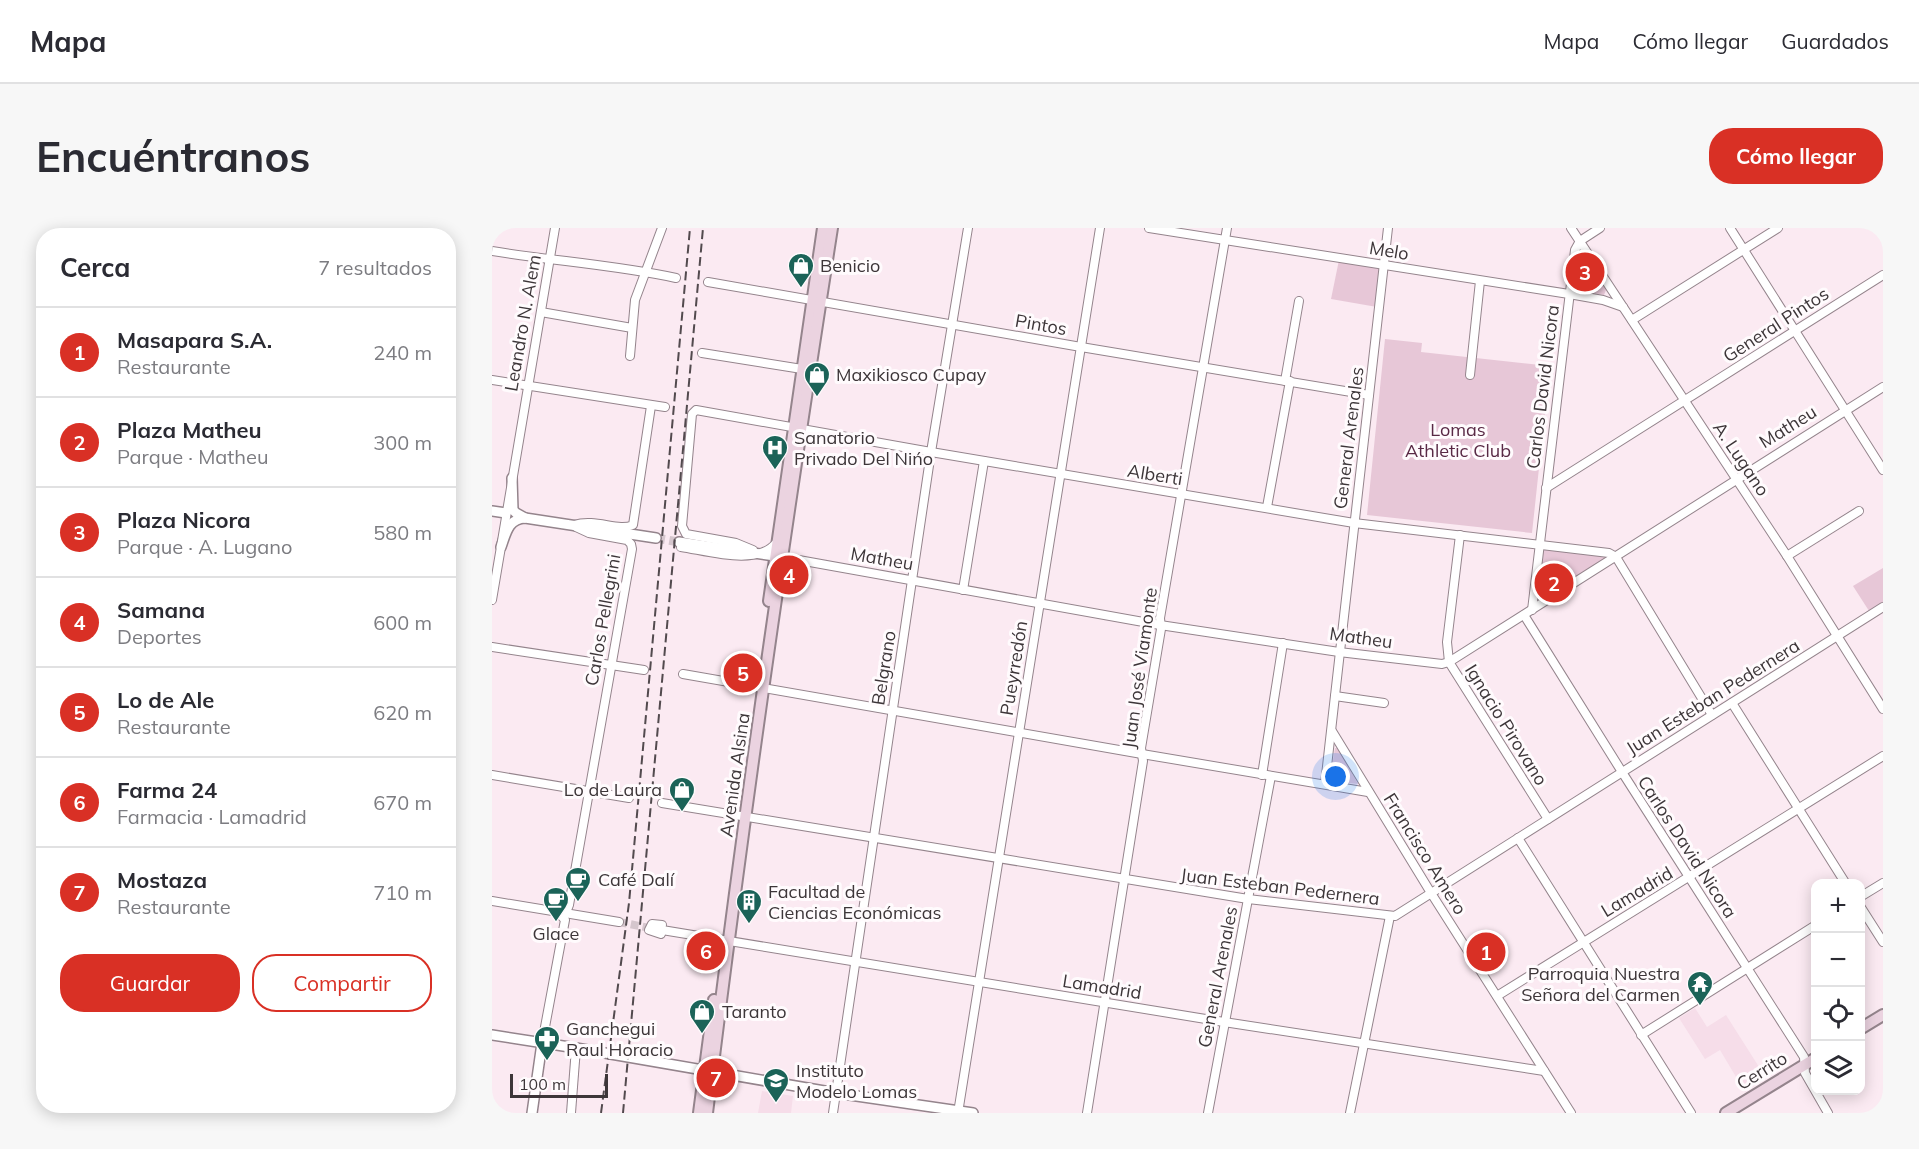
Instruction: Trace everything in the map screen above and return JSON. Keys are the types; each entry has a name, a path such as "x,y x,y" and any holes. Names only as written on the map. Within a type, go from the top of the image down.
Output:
{"main road":[{"name":"Avenida Alsina","path":"699,1113 708,1071 724,940 816,301 823,228"},
{"name":"Avenida Alsina","path":"761,687 773,568 779,557 777,542 797,429 802,369 832,228"},
{"path":"1865,1026 1883,1015"},
{"name":"Cerrito","path":"1726,1113 1811,1060"},
{"name":"Avenida Alsina","path":"707,1113 708,1071"}],"street":[{"name":"Leandro N. Alem","path":"492,600 555,228"},
{"path":"630,356 635,300 662,228"},
{"name":"Belgrano","path":"833,1113 931,452 968,228"},
{"name":"Pueyrredón","path":"959,1112 1100,228"},
{"name":"Melo","path":"1149,228 1569,294 1603,300 1624,308"},
{"name":"Juan José Viamonte","path":"1087,1113 1143,761 1141,748 1180,494 1227,228"},
{"name":"General Arenales","path":"1339,652 1388,228"},
{"name":"A. Lugano","path":"1570,228 1787,556 1883,709"},
{"path":"1580,241 1600,228"},
{"path":"1730,228 1883,470"},
{"path":"1632,320 1778,228"},
{"name":"Carlos David Nicora","path":"1532,610 1569,294 1575,250 1580,241"},
{"path":"492,251 676,278"},
{"name":"General Pintos","path":"1684,401 1883,275"},
{"path":"1470,375 1480,281"},
{"name":"Pintos","path":"708,282 1081,348 1369,395"},
{"path":"1267,507 1299,301"},
{"path":"541,312 632,328"},
{"path":"702,352 802,369"},
{"path":"492,380 665,407"},
{"name":"Matheu","path":"680,544 779,557 1161,625 1434,665 1449,662 1883,387"},
{"path":"1546,488 1684,401"},
{"path":"574,525 586,522 625,528 633,525 651,406"},
{"name":"Alberti","path":"686,534 682,526 692,414 696,410 1354,523 1609,553 1616,557"},
{"path":"963,590 984,461"},
{"path":"512,478 513,508 516,513 525,518 656,538"},
{"path":"492,511 506,513"},
{"path":"1787,556 1859,511"},
{"path":"501,548 509,525 525,518"},
{"name":"Carlos Pellegrini","path":"569,905 632,549 627,540 585,532 574,525"},
{"name":"Matheu","path":"686,534 736,543 770,560 773,568"},
{"name":"Ignacio Pirovano","path":"1460,535 1448,642 1449,662 1548,819"},
{"path":"761,554 777,542"},
{"path":"1616,557 1712,715"},
{"name":"Juan Esteban Pedernera","path":"662,803 1124,880 1248,899 1390,916 1400,914 1883,607"},
{"name":"Carlos David Nicora","path":"1524,615 1804,1057 1805,1073 1828,1113"},
{"name":"General Arenales","path":"1208,1113 1248,899 1267,776 1283,644"},
{"path":"492,647 644,670"},
{"path":"1325,784 1339,652"},
{"path":"682,674 1368,792"},
{"path":"1335,696 1384,703"},
{"path":"1732,703 1843,879"},
{"name":"Francisco Amero","path":"1332,731 1431,893 1571,1113"},
{"name":"Lamadrid","path":"1497,996 1883,756"},
{"path":"492,775 629,798"},
{"path":"1518,838 1690,1113"},
{"path":"1865,894 1883,883"},
{"path":"492,901 619,922"},
{"path":"558,912 567,910 569,905 578,911 621,919 623,924 575,918 569,919 564,925"},
{"path":"532,1113 542,1043 564,925 564,917 558,912"},
{"path":"1865,914 1883,942"},
{"path":"1350,1113 1390,916"},
{"name":"Lamadrid","path":"655,924 724,940 654,933 650,930 650,926 655,924"},
{"path":"1641,1035 1811,928"},
{"name":"Lamadrid","path":"656,929 1224,1022 1544,1071"},
{"path":"492,1035 836,1093 973,1113"},
{"path":"571,1113 576,1048"}],"shaded area":[{"path":"1695,1008 1707,1027 1726,1015 1766,1078 1745,1092 1720,1050 1705,1059 1679,1018"},
{"name":"Instituto Modelo Lomas","path":"762,1091 793,1096 791,1113 758,1113"}],"green space":[{"path":"1580,255 1583,255 1606,290 1604,295 1575,289 1573,286"},
{"path":"1339,260 1381,267 1377,307 1331,299"},
{"name":"Lomas Athletic Club","path":"1385,339 1422,343 1421,352 1550,366 1532,533 1367,515"},
{"path":"1540,544 1612,554 1532,610"},
{"path":"1883,568 1883,607 1871,614 1853,586"},
{"path":"1335,748 1338,748 1358,784 1330,779"}],"tunnel":[{"path":"656,538 679,542"},
{"path":"619,922 655,929"}],"railway":[{"path":"601,1113 629,903 690,228"},
{"path":"623,1113 703,228"}],"place":[{"name":"Plaza Nicora","path":"1585,272"},
{"name":"Benicio","path":"801,289"},
{"name":"Maxikiosco Cupay","path":"817,398"},
{"name":"Sanatorio Privado Del Nińo","path":"775,471"},
{"name":"Samana","path":"789,575"},
{"name":"Plaza Matheu","path":"1554,583"},
{"name":"Lo de Ale","path":"743,673"},
{"name":"Lo de Laura","path":"682,813"},
{"name":"Café Dalí","path":"578,903"},
{"name":"Glace","path":"556,923"},
{"name":"Facultad de Ciencias Económicas","path":"749,925"},
{"name":"Farma 24","path":"706,951"},
{"name":"Masapara S.A.","path":"1486,952"},
{"name":"Parroquia Nuestra Señora del Carmen","path":"1700,1007"},
{"name":"Taranto","path":"702,1035"},
{"name":"Ganchegui Raul Horacio","path":"547,1062"},
{"name":"Mostaza","path":"716,1078"},
{"name":"Instituto Modelo Lomas","path":"776,1104"}]}
